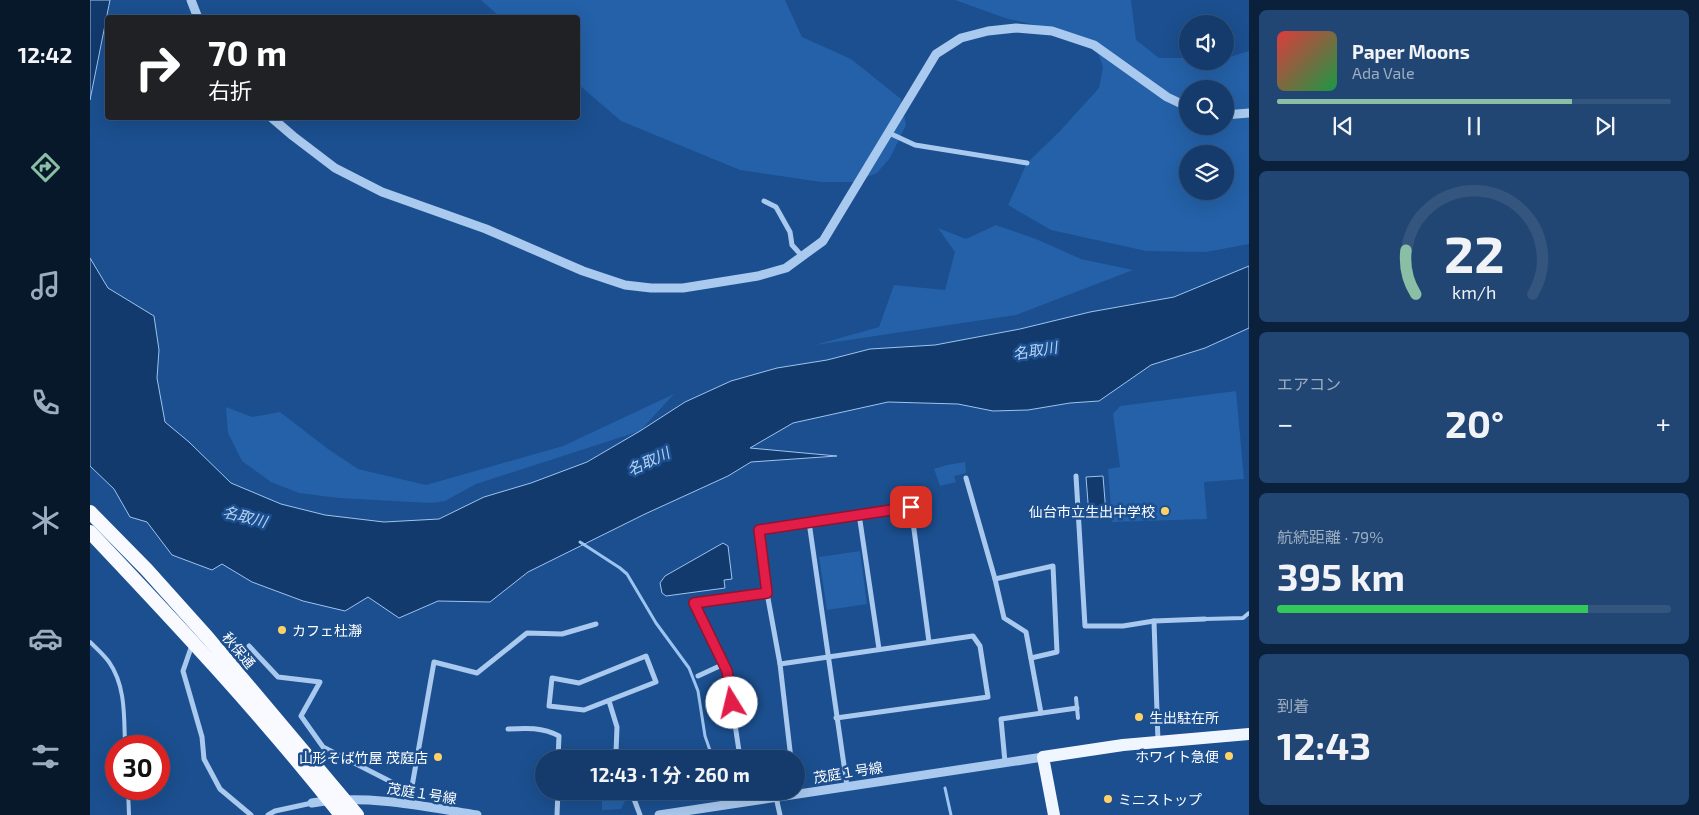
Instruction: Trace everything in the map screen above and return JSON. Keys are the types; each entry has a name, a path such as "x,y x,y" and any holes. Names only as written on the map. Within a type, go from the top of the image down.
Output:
{"highway":[{"name":"秋保通","path":"90,512 147,570 208,638 357,815"},
{"name":"秋保通","path":"90,532 193,641 341,815"}],"main road":[{"path":"1054,815 1043,757 1123,745 1249,734"}],"street":[{"path":"191,0 197,15"},
{"path":"274,120 335,168 382,192 486,229 583,271 625,285 651,288 683,288 758,276 786,268 823,241 936,54 961,38 988,31 1016,28 1052,31 1094,45 1167,97 1179,103"},
{"path":"1234,114 1249,113"},
{"path":"889,133 915,145 1027,163"},
{"path":"764,201 776,207 790,232 792,245 802,256"},
{"path":"1076,476 1085,626 1123,626 1154,620 1205,619"},
{"path":"966,478 996,579 1004,618 1026,632 1041,713"},
{"path":"790,750 780,664 767,593 759,530 911,507 930,642"},
{"path":"859,514 879,650"},
{"path":"809,522 847,786"},
{"path":"996,579 1053,566 1057,652 1031,658"},
{"path":"739,750 727,671 694,603 767,593"},
{"path":"1154,620 1158,742"},
{"path":"411,804 410,792 434,662 477,673 527,633 562,634 596,624"},
{"path":"780,664 973,636 980,646 988,697 836,718"},
{"path":"193,641 183,671 202,737 204,759 220,789 251,815"},
{"path":"249,646 278,677 320,682 301,716 323,746 410,792"},
{"path":"646,656 656,682 609,701 584,710 549,706 552,678 579,683 646,656"},
{"path":"698,676 724,664"},
{"path":"609,701 617,727 616,750"},
{"path":"1005,762 1001,719 1077,708"},
{"path":"508,729 529,728 546,730 559,736 558,750"},
{"name":"茂庭１号線","path":"805,792 1043,757"},
{"name":"茂庭１号線","path":"312,803 330,800 364,799 411,804 477,815"},
{"path":"557,815 558,800"},
{"path":"634,800 640,815"},
{"name":"茂庭１号線","path":"658,815 756,800"},
{"path":"777,800 780,815"},
{"path":"268,815 275,811 312,803"}],"lane":[{"path":"1205,619 1243,618 1249,613"},
{"path":"90,642 109,662 118,679 123,700 125,735"},
{"path":"1076,698 1078,718"},
{"path":"128,800 129,815"}],"shaded area":[{"path":"481,0 785,0 802,37 851,59 901,99 906,125 890,158 877,173 854,182 821,182 740,170 621,121 580,86 580,15 498,15"},
{"path":"955,0 1131,0 1136,40 1159,58 1179,58 1179,70 1234,70 1234,56 1249,51 1249,244 1206,252 1146,251 1051,230 1008,205 1027,163 1059,132 1099,88 1103,67 1094,42 1066,32 1005,18"},
{"path":"996,225 1036,239 1081,259 1133,270 1016,315 815,345 879,327 894,285 945,290 955,252 938,228 966,239"},
{"path":"1236,391 1244,479 1204,482 1207,519 1112,522 1108,469 1120,467 1113,414 1120,406"},
{"path":"674,394 640,431 476,484 445,501 431,503 338,498 299,493 271,482 242,461 228,433 226,407 252,417 280,412 328,449 358,469 426,485 563,446"},
{"path":"965,462 966,473 954,476 956,482 940,486 934,469"},
{"path":"860,551 867,604 827,610 819,557"},
{"path":"602,800 625,801 621,809 602,810"}],"water":[{"path":"90,0 110,0 107,15 105,15 105,25 90,100"},
{"name":"名取川","path":"90,258 108,288 154,316 159,350 157,378 165,422 189,442 231,483 281,504 325,515 384,522 439,519 484,497 531,483 587,462 685,402 731,381 777,368 827,360 870,349 935,345 1020,329 1090,312 1174,297 1249,266 1249,328 1205,348 1151,365 1099,401 1070,403 1028,410 993,411 958,404 888,402 793,423 750,448 837,456 751,462 728,476 645,514 528,572 490,602 438,601 399,618 368,597 345,611 303,601 252,582 222,564 212,570 172,555 147,522 130,517 114,489 90,466"},
{"path":"1103,476 1106,513 1089,515 1086,477"},
{"path":"723,543 728,546 732,579 724,580 725,588 666,596 662,593 660,583 665,576"}],"waterway":[{"path":"580,542 627,574 656,623 689,668 698,691 705,736 710,750"},
{"path":"945,788 951,815"}],"place":[{"name":"仙台市立生出中学校","path":"1165,511"},
{"name":"カフェ杜瀞","path":"282,630"},
{"name":"生出駐在所","path":"1139,717"},
{"name":"ホワイト急便","path":"1229,756"},
{"name":"山形そば竹屋 茂庭店","path":"438,757"},
{"name":"ミニストップ","path":"1108,799"}],"route":[{"path":"732,703 727,671 694,603 767,593 759,530 911,507"}]}
